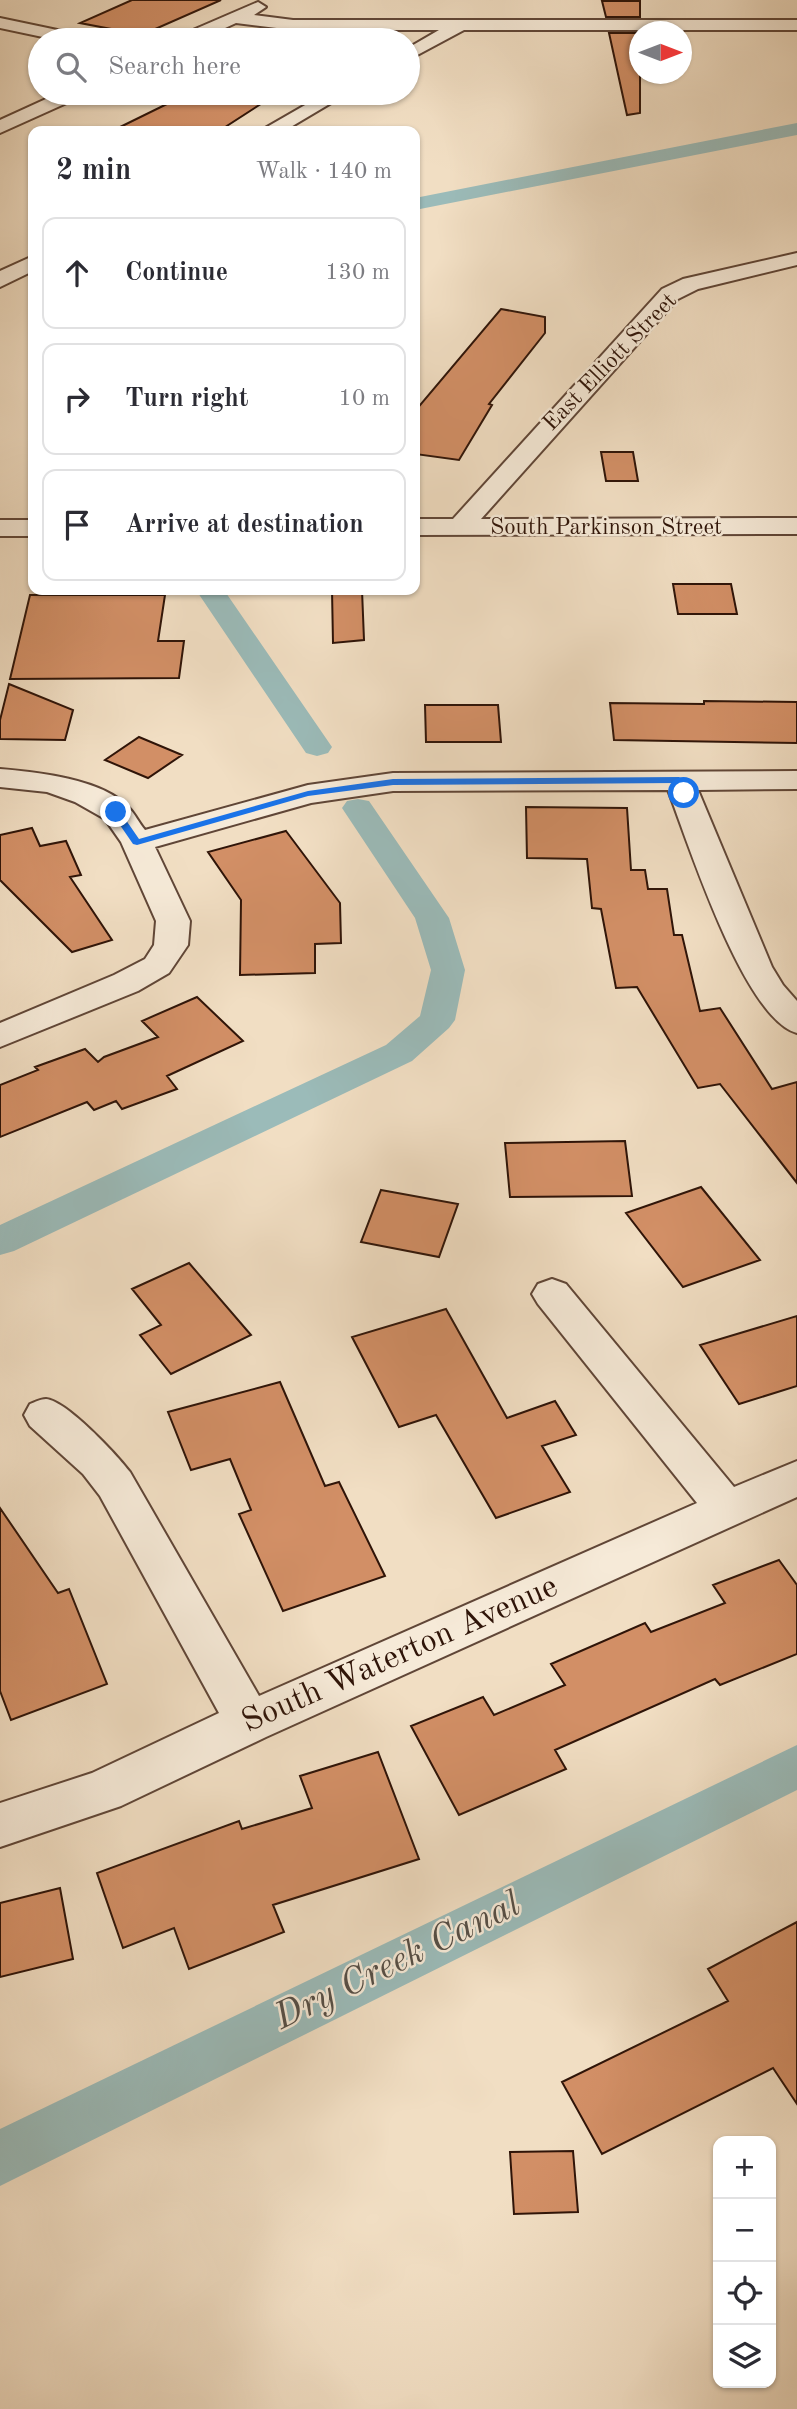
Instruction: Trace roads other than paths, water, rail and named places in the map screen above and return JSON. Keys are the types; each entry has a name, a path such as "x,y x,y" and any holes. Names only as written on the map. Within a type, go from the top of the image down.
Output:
{"street":[{"path":"211,28 272,0"},
{"path":"233,18 293,25 797,25"},
{"path":"0,23 28,29"},
{"path":"420,48 461,25"},
{"path":"0,127 47,105"},
{"path":"279,126 318,105"},
{"name":"East Elliott Street","path":"460,527 670,293 691,284 797,259"},
{"path":"0,280 28,265"},
{"name":"South Parkinson Street","path":"420,527 797,526"},
{"path":"0,528 28,528"},
{"path":"0,778 51,783 86,795 116,812 137,842 173,921 171,945 157,966 126,983 0,1036"},
{"path":"137,842 308,794 354,786 446,780 797,780"},
{"path":"679,780 755,967 769,991 797,1022"},
{"path":"552,1294 727,1510"},
{"path":"45,1415 98,1462 115,1484 249,1722"},
{"name":"South Waterton Avenue","path":"0,1825 104,1791 249,1722 797,1478"}],"waterway":[{"path":"420,203 797,129"},
{"path":"213,595 317,747"},
{"path":"0,1241 399,1053 437,1020 448,970 432,918 358,808"},
{"name":"Dry Creek Canal","path":"0,2158 797,1766"}]}
